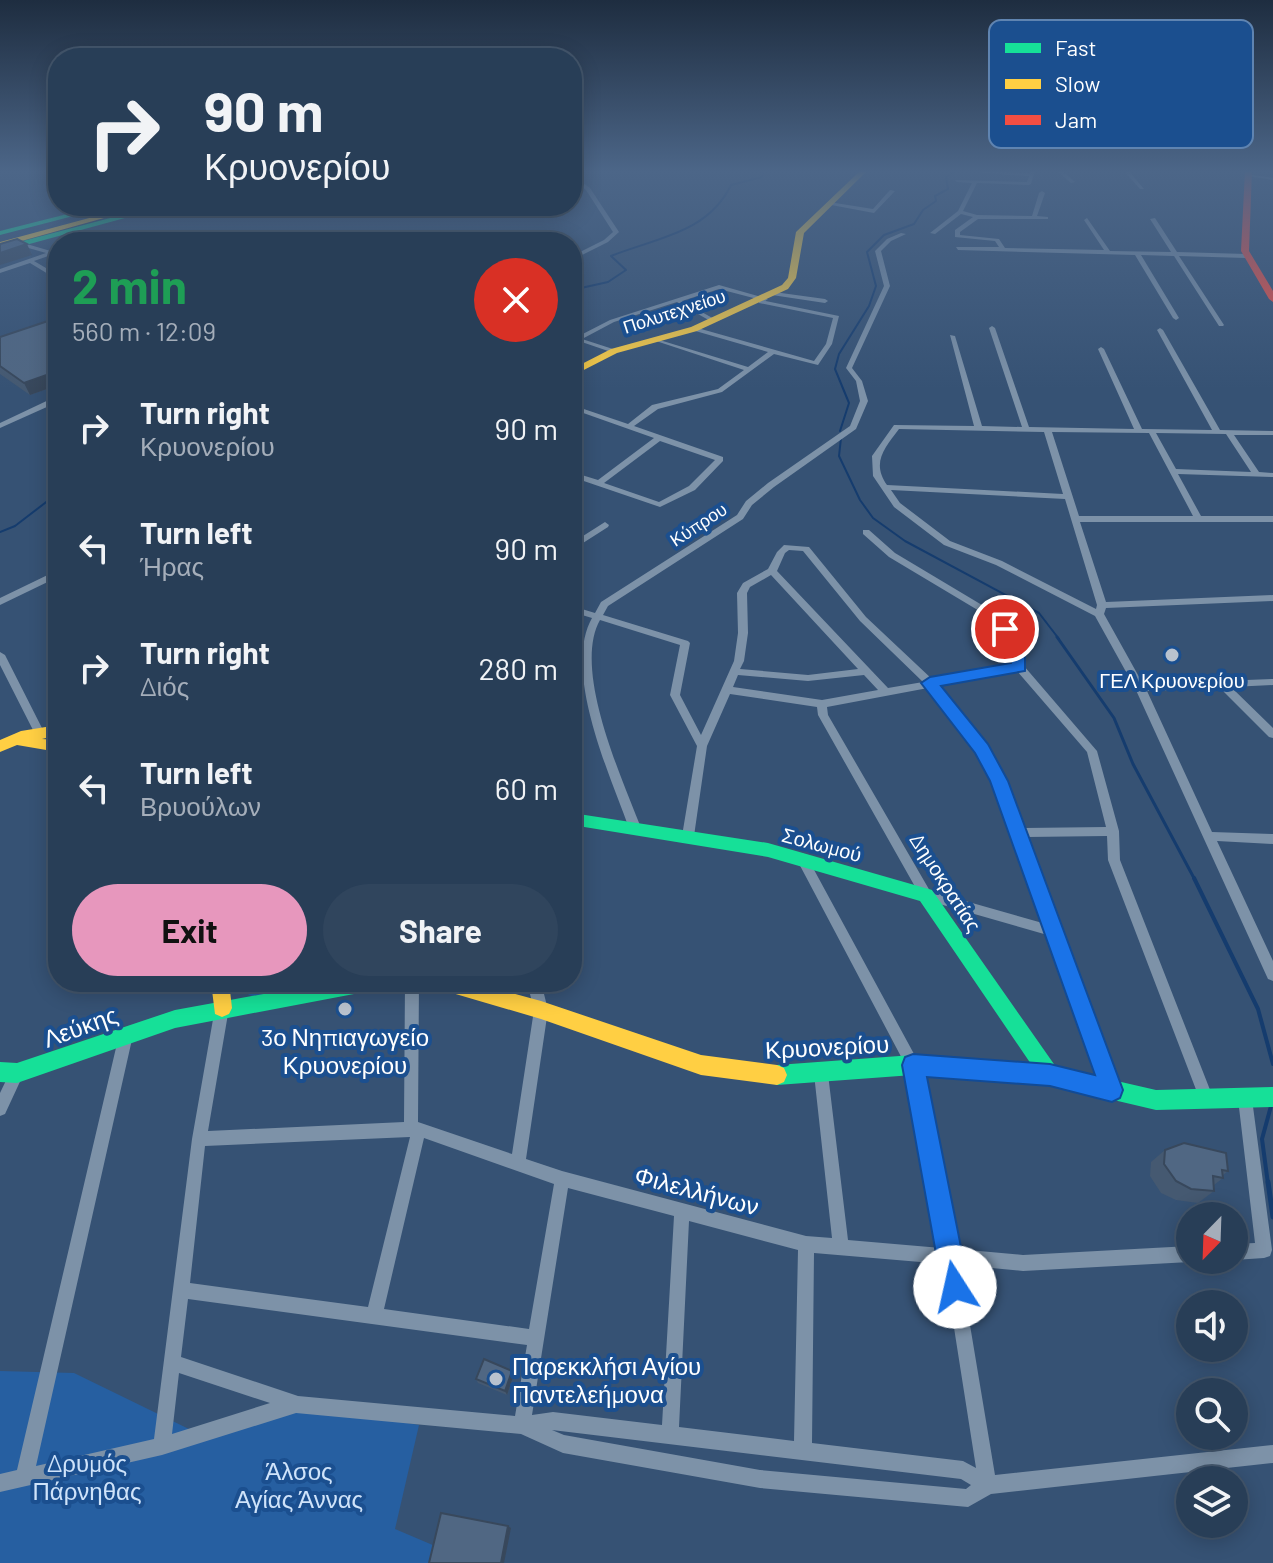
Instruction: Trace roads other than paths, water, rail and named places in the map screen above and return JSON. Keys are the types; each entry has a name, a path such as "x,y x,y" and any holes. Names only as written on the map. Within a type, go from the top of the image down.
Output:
{"main road":[{"path":"0,247 24,243"},
{"path":"767,298 792,278 798,243"},
{"path":"1245,243 1246,256 1265,281 1273,299"},
{"name":"Πολυτεχνείου","path":"582,368 614,351 694,329 767,298"},
{"path":"5,745 48,731"},
{"path":"5,745 48,744"},
{"name":"Σολωμού","path":"582,820 688,836 802,858 926,895"},
{"name":"Δημοκρατίας","path":"926,895 1050,1075"},
{"path":"221,992 222,1008 316,992"},
{"name":"Κρυονερίου","path":"477,992 715,1068 767,1075 821,1074 913,1065 1050,1075 1156,1100 1273,1097"},
{"name":"Λεύκης","path":"9,1072 222,1008"}],"street":[{"path":"582,253 602,243"},
{"name":"Κύπρου","path":"595,615 604,604 740,517 749,503 771,485 853,427 864,401 859,381 849,368 887,286 878,251 886,243"},
{"path":"999,243 1003,249"},
{"path":"1102,243 1107,251"},
{"path":"1167,243 1221,325"},
{"path":"20,244 48,251"},
{"path":"958,248 1246,256"},
{"path":"1137,253 1176,318"},
{"path":"0,271 48,254"},
{"path":"32,262 48,272"},
{"path":"582,336 612,321 680,302 719,287 837,317 829,344 816,364 694,329"},
{"path":"767,298 825,301"},
{"path":"680,302 714,321"},
{"path":"992,328 1026,429"},
{"path":"1160,330 1218,433"},
{"path":"952,336 979,429"},
{"path":"655,339 749,369"},
{"path":"582,341 614,351"},
{"path":"1101,349 1139,431"},
{"path":"629,427 655,407 720,391 772,352"},
{"path":"0,426 48,404"},
{"path":"582,411 720,459 692,488 664,505 655,505 582,477"},
{"path":"1273,433 897,427 876,456 877,476 897,505 947,543 1100,609 1273,598"},
{"path":"1047,429 1100,609 1140,688 1273,975"},
{"path":"1152,432 1199,520"},
{"path":"1229,433 1257,475"},
{"path":"599,483 660,437"},
{"path":"1174,471 1273,475"},
{"path":"883,487 1067,497"},
{"path":"1075,519 1273,519"},
{"path":"582,540 605,525"},
{"path":"866,532 892,555 989,613 1017,647 1019,667 1092,751 1113,831 1114,860 1207,1100"},
{"path":"688,836 702,746 736,672 743,633 743,589 772,571 781,552 787,547 806,549 863,619 930,683 981,749 999,781 1020,833 1112,1090"},
{"path":"772,571 886,692"},
{"path":"0,602 46,579"},
{"path":"582,612 685,643 675,695 702,746"},
{"path":"595,615 587,663 588,697 635,828"},
{"path":"0,655 39,732"},
{"path":"582,663 587,663"},
{"path":"728,690 822,704 1019,667"},
{"path":"736,672 808,678 867,671"},
{"path":"1140,688 1273,682"},
{"path":"1223,685 1273,734"},
{"name":"Δημοκρατίας","path":"822,704 823,715 926,895"},
{"path":"1020,833 1113,831"},
{"path":"1208,836 1273,839"},
{"path":"802,858 913,1065 951,1259 988,1485"},
{"name":"Σολωμού","path":"926,895 1056,932"},
{"path":"374,1316 415,1128 412,992"},
{"path":"518,1164 541,1010 536,992"},
{"path":"162,1446 199,1139 222,1008"},
{"path":"25,1476 126,1035"},
{"path":"0,1109 9,1072"},
{"path":"821,1074 841,1247"},
{"path":"1245,1099 1264,1250 1248,1251"},
{"name":"Φιλελλήνων","path":"199,1139 415,1128 562,1179 806,1244 1023,1263 1176,1255"},
{"path":"522,1425 562,1179"},
{"path":"670,1435 682,1211"},
{"path":"803,1451 806,1244"},
{"path":"181,1290 536,1338"},
{"path":"172,1362 296,1404 522,1425 553,1421 963,1470 988,1485"},
{"path":"0,1483 162,1446 296,1404"},
{"path":"522,1425 563,1444 760,1479 968,1498 988,1485 1273,1454"}],"waterway":[{"path":"582,288 608,282 626,270 611,256 649,243"},
{"path":"840,431 849,403 835,369 839,354 869,306 876,286 867,252 876,243"},
{"path":"841,438 839,456 860,500 873,518 905,541 1039,613 1059,639"},
{"path":"0,532 15,526 48,501"},
{"path":"1057,637 1114,718 1133,764 1195,880"},
{"path":"1195,880 1258,1009 1273,1064"},
{"path":"1268,1184 1262,1139 1271,1106"},
{"path":"1268,1182 1273,1217"}],"place":[{"name":"ΓΕΛ Κρυονερίου","path":"1172,655"},
{"name":"3ο Νηπιαγωγείο Κρυονερίου","path":"345,1009"},
{"name":"Παρεκκλήσι Αγίου Παντελεήμονα","path":"496,1379"}],"park label":[{"name":"Δρυμός Πάρνηθας","path":"87,1476"},
{"name":"Άλσος Αγίας Άννας","path":"299,1484"}]}
